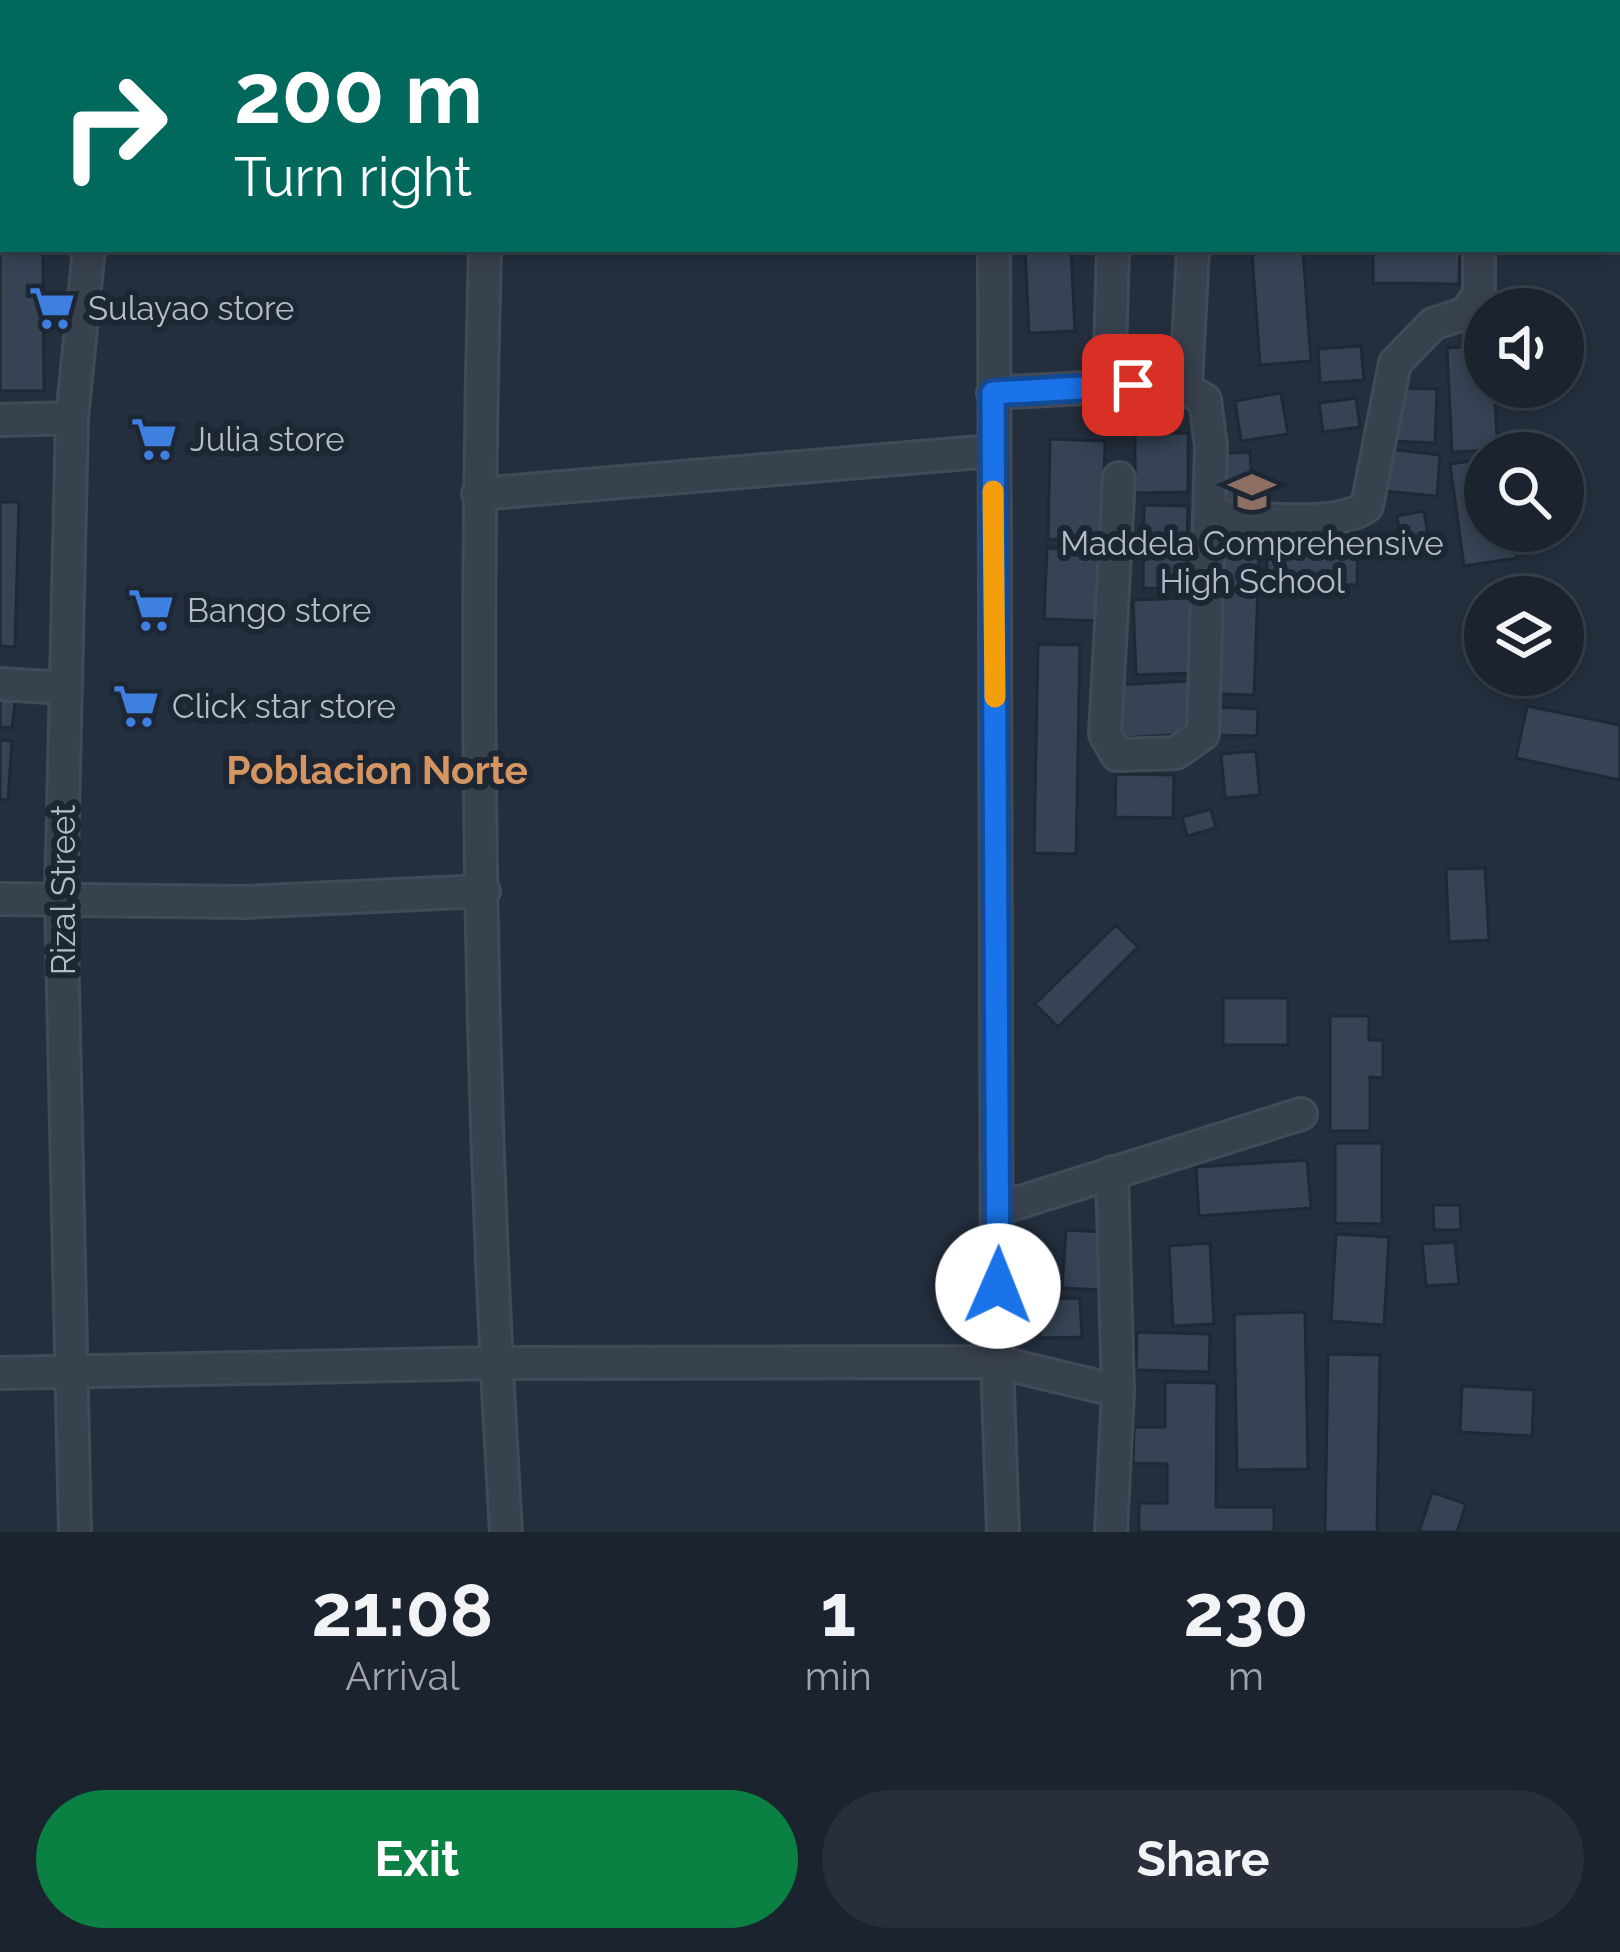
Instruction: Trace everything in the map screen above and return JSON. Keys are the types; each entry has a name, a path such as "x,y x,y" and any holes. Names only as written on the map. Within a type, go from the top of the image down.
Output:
{"street":[{"name":"Rizal Street","path":"75,1532 61,899 73,418 89,252"},
{"path":"485,252 478,494 484,892 496,1363 506,1532"},
{"path":"994,252 997,1362 1003,1532"},
{"path":"1108,386 1113,252"},
{"path":"1186,385 1193,252"},
{"path":"1209,516 1331,519 1355,516 1367,506 1395,363 1433,324 1466,313 1479,294 1479,252"},
{"path":"993,393 1186,385 1205,400 1211,416 1203,734 1176,753 1117,755 1105,734 1119,478"},
{"path":"0,420 73,418"},
{"path":"478,494 992,451"},
{"path":"0,684 66,688"},
{"path":"0,899 245,902 484,892"},
{"path":"998,1209 1301,1114"},
{"path":"1111,1532 1118,1391 1112,1172"},
{"path":"0,1373 496,1363 997,1362 1118,1391"}],"building":[{"path":"0,252 43,252 44,391 0,391"},
{"path":"1025,252 1071,252 1075,331 1029,333"},
{"path":"1303,252 1311,361 1260,365 1252,254"},
{"path":"1373,252 1460,252 1459,284 1373,283"},
{"path":"1361,346 1364,380 1320,383 1318,349"},
{"path":"1464,347 1464,408 1495,408 1497,432 1464,432 1464,451 1452,452 1447,348"},
{"path":"1394,388 1437,389 1435,443 1392,441"},
{"path":"1281,393 1288,434 1241,441 1235,401"},
{"path":"1356,398 1360,427 1323,432 1319,403"},
{"path":"1135,433 1188,433 1188,492 1135,493"},
{"path":"1050,439 1105,441 1103,540 1048,539"},
{"path":"1388,449 1440,455 1437,496 1384,491"},
{"path":"1250,452 1253,507 1226,508 1223,453"},
{"path":"1464,462 1464,552 1516,552 1517,558 1464,566 1450,464"},
{"path":"0,502 19,502 15,647 0,646"},
{"path":"1144,505 1188,506 1186,589 1143,588"},
{"path":"1424,511 1429,540 1402,545 1397,516"},
{"path":"1223,530 1260,532 1254,695 1217,694"},
{"path":"1267,536 1358,537 1357,585 1267,583"},
{"path":"1047,548 1102,550 1099,621 1044,619"},
{"path":"1190,598 1193,673 1136,675 1133,600"},
{"path":"1038,644 1080,645 1076,854 1034,853"},
{"path":"1190,681 1192,734 1121,738 1117,685"},
{"path":"0,693 16,695 12,728 0,727"},
{"path":"1527,706 1620,725 1620,780 1516,758"},
{"path":"1217,707 1258,709 1257,736 1216,735"},
{"path":"0,740 12,741 8,800 0,799"},
{"path":"1256,751 1260,795 1225,798 1221,754"},
{"path":"1116,774 1174,775 1173,818 1115,817"},
{"path":"1211,809 1216,828 1187,836 1182,817"},
{"path":"1485,868 1489,940 1449,942 1446,869"},
{"path":"1116,925 1138,947 1058,1027 1035,1004"},
{"path":"1223,998 1288,998 1288,1045 1223,1045"},
{"path":"1330,1016 1369,1016 1369,1040 1383,1040 1383,1078 1370,1077 1370,1131 1330,1131"},
{"path":"1335,1143 1382,1143 1382,1224 1335,1223"},
{"path":"1307,1160 1311,1208 1199,1216 1196,1167"},
{"path":"1433,1205 1460,1205 1461,1230 1434,1230"},
{"path":"1066,1230 1105,1232 1103,1290 1062,1288"},
{"path":"1336,1234 1389,1237 1384,1325 1331,1321"},
{"path":"1455,1242 1459,1284 1426,1286 1422,1244"},
{"path":"1210,1243 1214,1324 1173,1326 1169,1246"},
{"path":"1080,1298 1082,1337 1040,1338 1039,1299"},
{"path":"1305,1312 1308,1469 1237,1470 1234,1314"},
{"path":"1137,1332 1210,1334 1209,1372 1136,1370"},
{"path":"1328,1354 1380,1355 1377,1532 1325,1532"},
{"path":"1165,1382 1217,1383 1216,1507 1274,1507 1274,1532 1139,1532 1139,1503 1167,1503 1167,1464 1133,1463 1134,1427 1165,1427"},
{"path":"1462,1386 1534,1390 1532,1436 1460,1432"},
{"path":"1432,1492 1466,1504 1457,1532 1419,1532"}],"slow traffic":[{"path":"993,491 995,697"}],"place":[{"name":"Sulayao store","path":"52,308"},
{"name":"Julia store","path":"154,439"},
{"name":"Maddela Comprehensive High School","path":"1252,492"},
{"name":"Bango store","path":"151,610"},
{"name":"Click star store","path":"136,706"}],"district":[{"name":"Poblacion Norte","path":"377,770"}],"route":[{"path":"998,1286 993,393 1133,385"}]}
